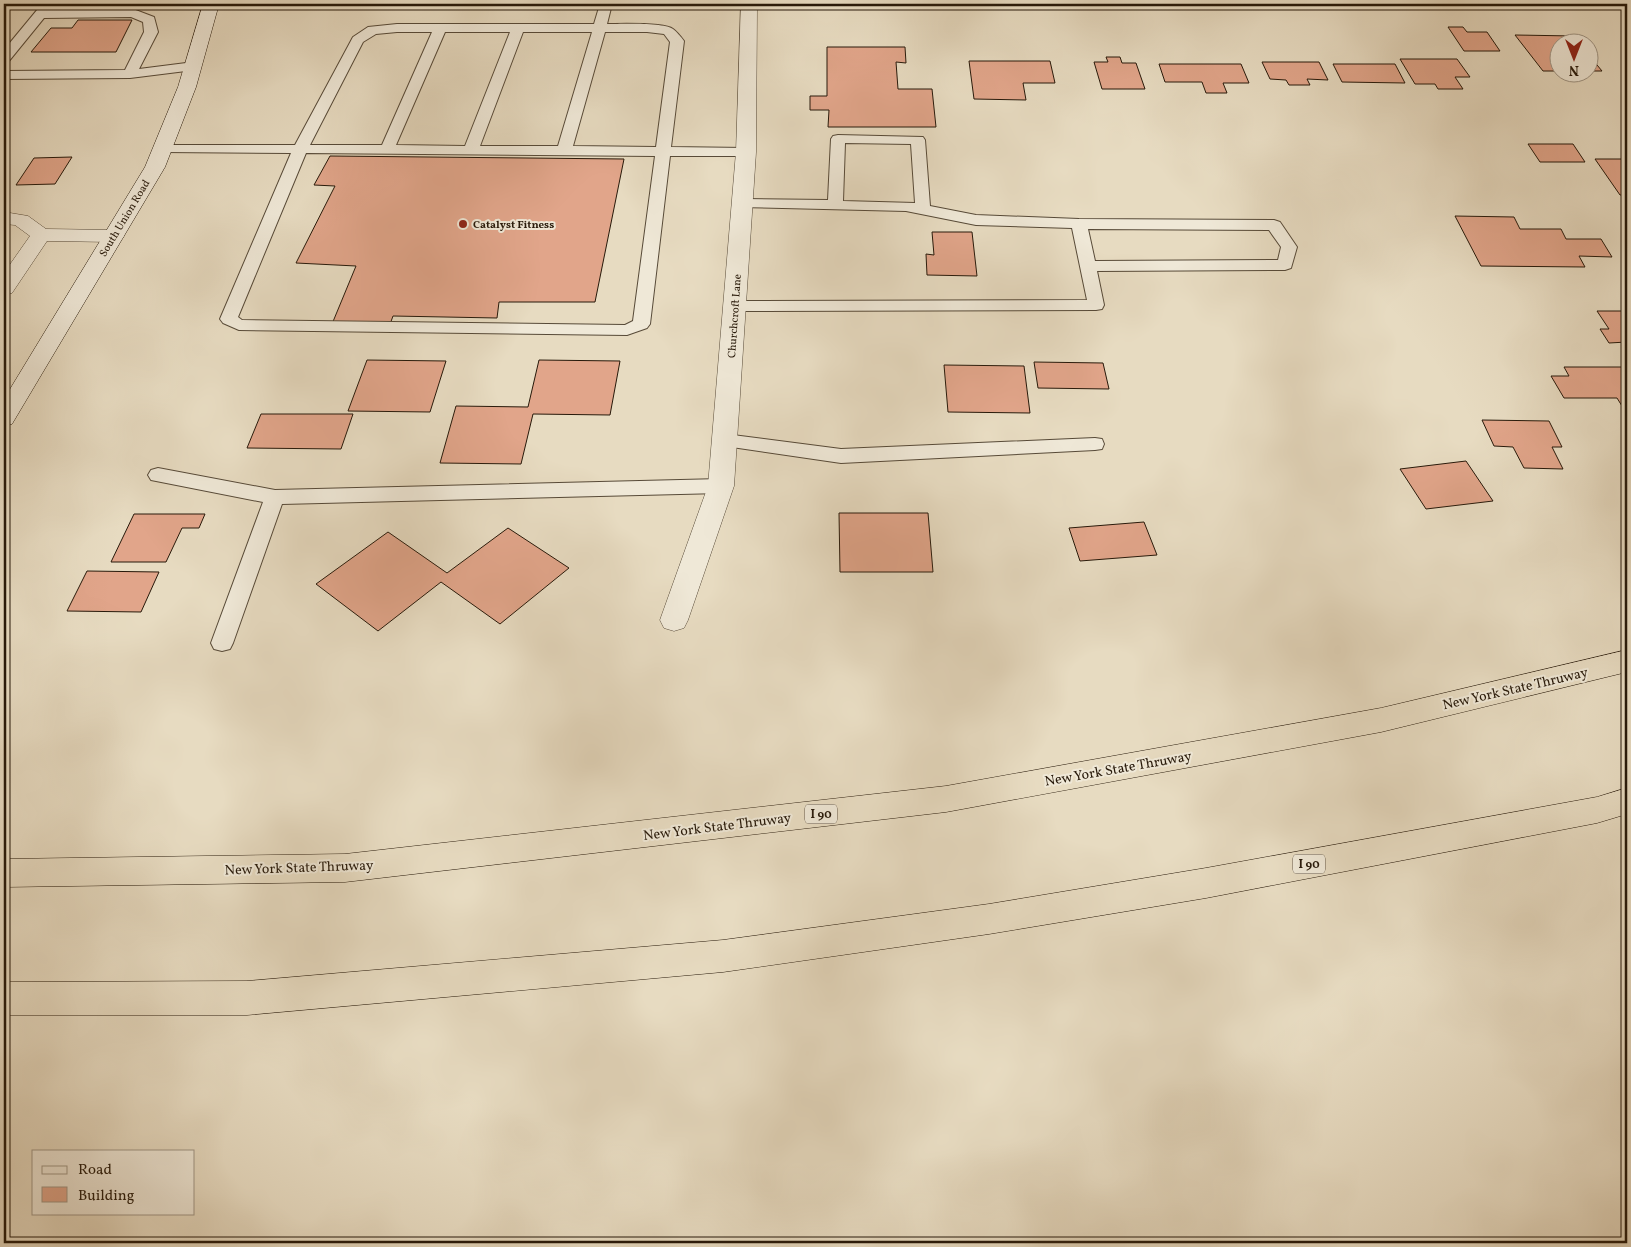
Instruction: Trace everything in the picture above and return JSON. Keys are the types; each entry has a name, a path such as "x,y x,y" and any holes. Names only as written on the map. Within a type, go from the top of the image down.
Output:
{"highway":[{"name":"New York State Thruway","path":"4,873 345,868 946,799 1381,720 1627,661"},
{"name":"I 90","path":"4,999 247,998 723,956 990,919 1206,883 1597,810 1627,801"}],"street":[{"name":"South Union Road","path":"4,418 155,167 194,66 211,4"},
{"name":"Churchcroft Lane","path":"674,620 721,486 746,152 749,4"},
{"path":"4,218 21,220 41,236 114,236"},
{"path":"4,288 41,236"}],"lane":[{"path":"4,58 48,4"},
{"path":"564,151 606,4"},
{"path":"39,14 133,13 149,20 150,32 130,74"},
{"path":"397,28 600,28 647,28 668,31 677,41 641,324 627,330 239,325 228,319 300,149 358,40 373,30 397,28"},
{"path":"387,150 440,28"},
{"path":"471,150 518,28"},
{"path":"4,75 130,74 194,66"},
{"path":"835,205 838,139 918,140 923,210"},
{"path":"163,148 746,152"},
{"path":"742,204 906,206 976,220 1079,224 1274,225 1289,247 1285,265 1088,266"},
{"path":"735,306 1096,304 1079,224"},
{"path":"725,440 841,456 1095,444"},
{"path":"158,475 275,497 721,486"},
{"path":"222,644 275,497"}],"building":[{"path":"78,20 132,20 116,52 31,52 51,28 72,28"},
{"path":"1448,27 1463,27 1467,32 1487,32 1500,51 1464,51"},
{"path":"1515,35 1548,36 1548,71 1543,71"},
{"path":"827,47 905,47 906,63 896,62 898,89 932,89 936,127 828,127 829,110 810,110 810,96 827,96"},
{"path":"1106,57 1120,57 1122,63 1136,63 1145,89 1102,89 1094,62 1108,62"},
{"path":"1400,59 1457,59 1470,77 1455,77 1463,89 1438,89 1435,84 1415,84"},
{"path":"969,61 1050,61 1055,83 1023,83 1026,100 974,99"},
{"path":"1262,62 1319,62 1328,80 1307,79 1310,85 1289,85 1286,80 1270,79"},
{"path":"1159,64 1241,64 1249,83 1223,83 1227,93 1206,93 1202,82 1165,82"},
{"path":"1333,64 1395,64 1405,83 1342,82"},
{"path":"1528,144 1573,144 1585,162 1540,162"},
{"name":"Catalyst Fitness","path":"330,156 624,159 595,302 499,302 497,318 393,316 389,327 332,324 356,266 296,263 335,186 314,185"},
{"path":"72,157 55,184 16,185 34,158"},
{"path":"1595,159 1627,159 1627,195 1620,195"},
{"path":"1455,216 1514,217 1520,229 1561,229 1566,239 1601,239 1612,257 1579,256 1585,267 1481,266"},
{"path":"932,232 972,232 977,276 927,275 926,254 934,255"},
{"path":"1597,311 1627,311 1627,342 1609,343 1600,329 1609,329"},
{"path":"367,360 446,361 430,412 348,411"},
{"path":"539,360 620,361 610,415 533,414 521,464 440,463 456,406 528,407"},
{"path":"1034,362 1103,363 1109,389 1038,388"},
{"path":"944,365 1024,366 1030,413 948,412"},
{"path":"1564,367 1624,367 1627,373 1627,406 1622,406 1617,398 1564,398 1551,376 1569,376"},
{"path":"261,414 353,414 341,449 247,448"},
{"path":"1482,420 1549,421 1562,447 1552,447 1563,469 1524,468 1513,447 1494,446"},
{"path":"1466,461 1493,501 1426,509 1400,469"},
{"path":"839,513 928,513 933,572 840,572"},
{"path":"134,514 205,514 199,528 182,528 166,562 111,562"},
{"path":"1144,522 1157,555 1080,561 1069,528"},
{"path":"508,528 569,568 500,624 441,582 378,631 316,584 388,532 447,573"},
{"path":"87,571 159,572 141,612 67,611"}],"place":[{"name":"Catalyst Fitness","path":"463,224"}]}
